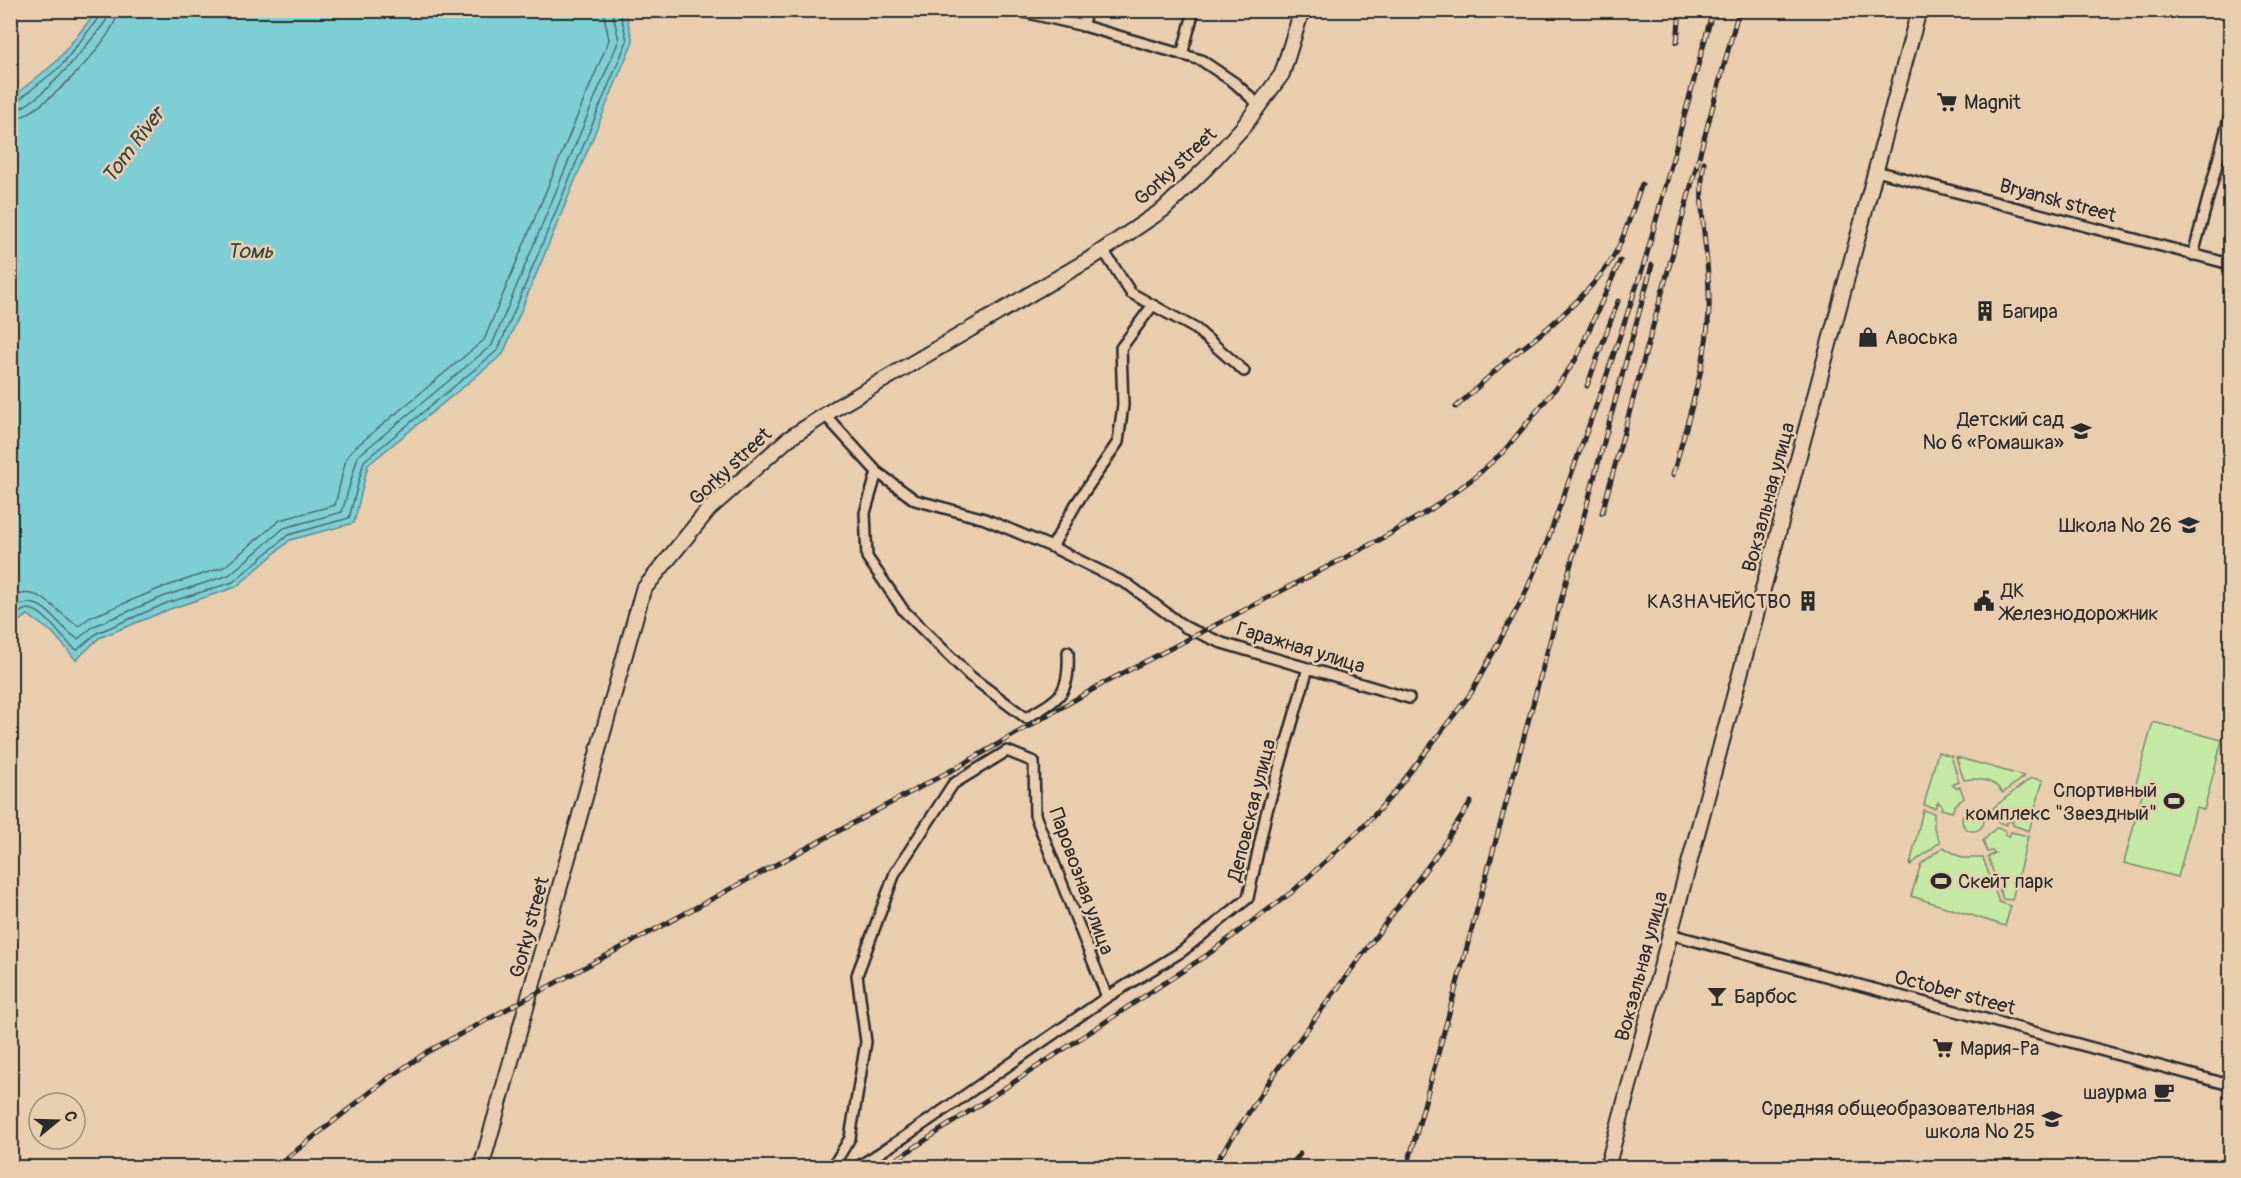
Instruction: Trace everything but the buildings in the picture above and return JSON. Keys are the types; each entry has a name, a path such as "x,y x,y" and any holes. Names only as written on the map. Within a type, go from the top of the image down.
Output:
{"main road":[{"name":"Gorky street","path":"481,1167 642,590 709,509 788,439 1103,250 1164,209 1206,168 1282,74 1302,10"},
{"name":"Вокзальная улица","path":"1607,1167 1919,10"}],"street":[{"path":"1015,10 1082,26 1201,60 1235,83 1259,105"},
{"path":"1082,26 1087,10"},
{"path":"1182,55 1194,10"},
{"path":"2193,255 2230,115"},
{"name":"Bryansk street","path":"1876,171 2230,264"},
{"path":"1103,250 1131,293 1196,329 1244,371"},
{"path":"825,415 877,472 915,500 985,519 1052,547 1076,504 1118,442 1123,405 1122,348 1152,306"},
{"path":"877,472 865,513 867,557 904,610 970,676 1026,718 1059,699 1069,675 1068,652"},
{"name":"Гаражная улица","path":"1052,547 1129,585 1185,627 1222,643 1409,698"},
{"name":"Деповская улица","path":"1107,998 1181,952 1248,898 1266,814 1308,668"},
{"name":"Паровозная улица","path":"832,1167 850,1138 866,1042 858,975 895,873 953,784 1007,751 1034,762 1035,814 1107,998"},
{"name":"October street","path":"1670,934 2230,1085"},
{"path":"856,1167 903,1138 1107,998"}],"green space":[{"name":"Спортивный комплекс \"Звездный\"","path":"2153,722 2222,740 2204,810 2196,808 2178,877 2124,863 2142,794 2134,791"},
{"path":"1938,752 1951,756 1959,782 1952,785 1956,788 1960,787 1964,798 1955,805 1952,812 1941,809 1942,806 1938,802 1935,808 1924,805"},
{"path":"1956,757 2024,776 2003,793 1995,785 1985,780 1964,780"},
{"path":"2031,778 2043,780 2029,831 2013,825 2013,821 2007,822 2007,825 1997,822 1993,808"},
{"path":"1969,809 1977,809 1984,816 1984,824 1977,831 1969,831 1962,824 1962,816"},
{"path":"1923,810 1934,813 1934,828 1940,842 1910,865"},
{"path":"1996,828 2005,830 2005,834 2009,837 2011,832 2028,836 2012,900 2003,899 1988,857 1995,853 1987,852 1983,841"},
{"path":"1943,847 1962,858 1983,858 1999,902 2011,906 2005,926 1911,896 1921,864"}],"water":[{"name":"Томь","path":"97,11 625,11 633,41 503,354 368,465 354,523 290,540 236,587 170,609 99,638 76,660 53,633 28,615 11,626 10,99 56,62"}],"railway":[{"path":"1677,42 1680,10"},
{"path":"883,1168 1207,955 1292,892 1367,823 1394,793 1471,693 1524,596 1547,542 1602,389 1645,261 1713,10"},
{"path":"1602,513 1739,10"},
{"path":"1673,475 1696,393 1707,330 1709,291 1702,199 1704,162"},
{"path":"1516,353 1559,318 1600,275 1619,246 1642,184"},
{"path":"274,1168 386,1080 427,1052 965,763 1104,683 1381,539 1433,508 1475,477 1504,451 1555,389 1576,359 1620,261"},
{"path":"1407,1168 1652,265"},
{"path":"1587,386 1618,301"},
{"path":"1456,407 1520,348"},
{"path":"1212,1168 1279,1067 1440,850 1471,802"},
{"path":"1289,1168 1300,1154"}],"place":[{"name":"Magnit","path":"1947,102"},
{"name":"Багира","path":"1985,311"},
{"name":"Авоська","path":"1868,337"},
{"name":"Детский сад № 6 «Ромашка»","path":"2081,431"},
{"name":"Школа № 26","path":"2189,525"},
{"name":"КАЗНАЧЕЙСТВО","path":"1808,601"},
{"name":"ДК Железнодорожник","path":"1984,601"},
{"name":"Спортивный комплекс \"Звездный\"","path":"2174,801"},
{"name":"Скейт парк","path":"1941,881"},
{"name":"Барбос","path":"1717,996"},
{"name":"Мария-Ра","path":"1943,1048"},
{"name":"шаурма","path":"2164,1092"},
{"name":"Средняя общеобразовательная школа № 25","path":"2052,1119"}],"water label":[{"name":"Tom River","path":"133,145"}]}
